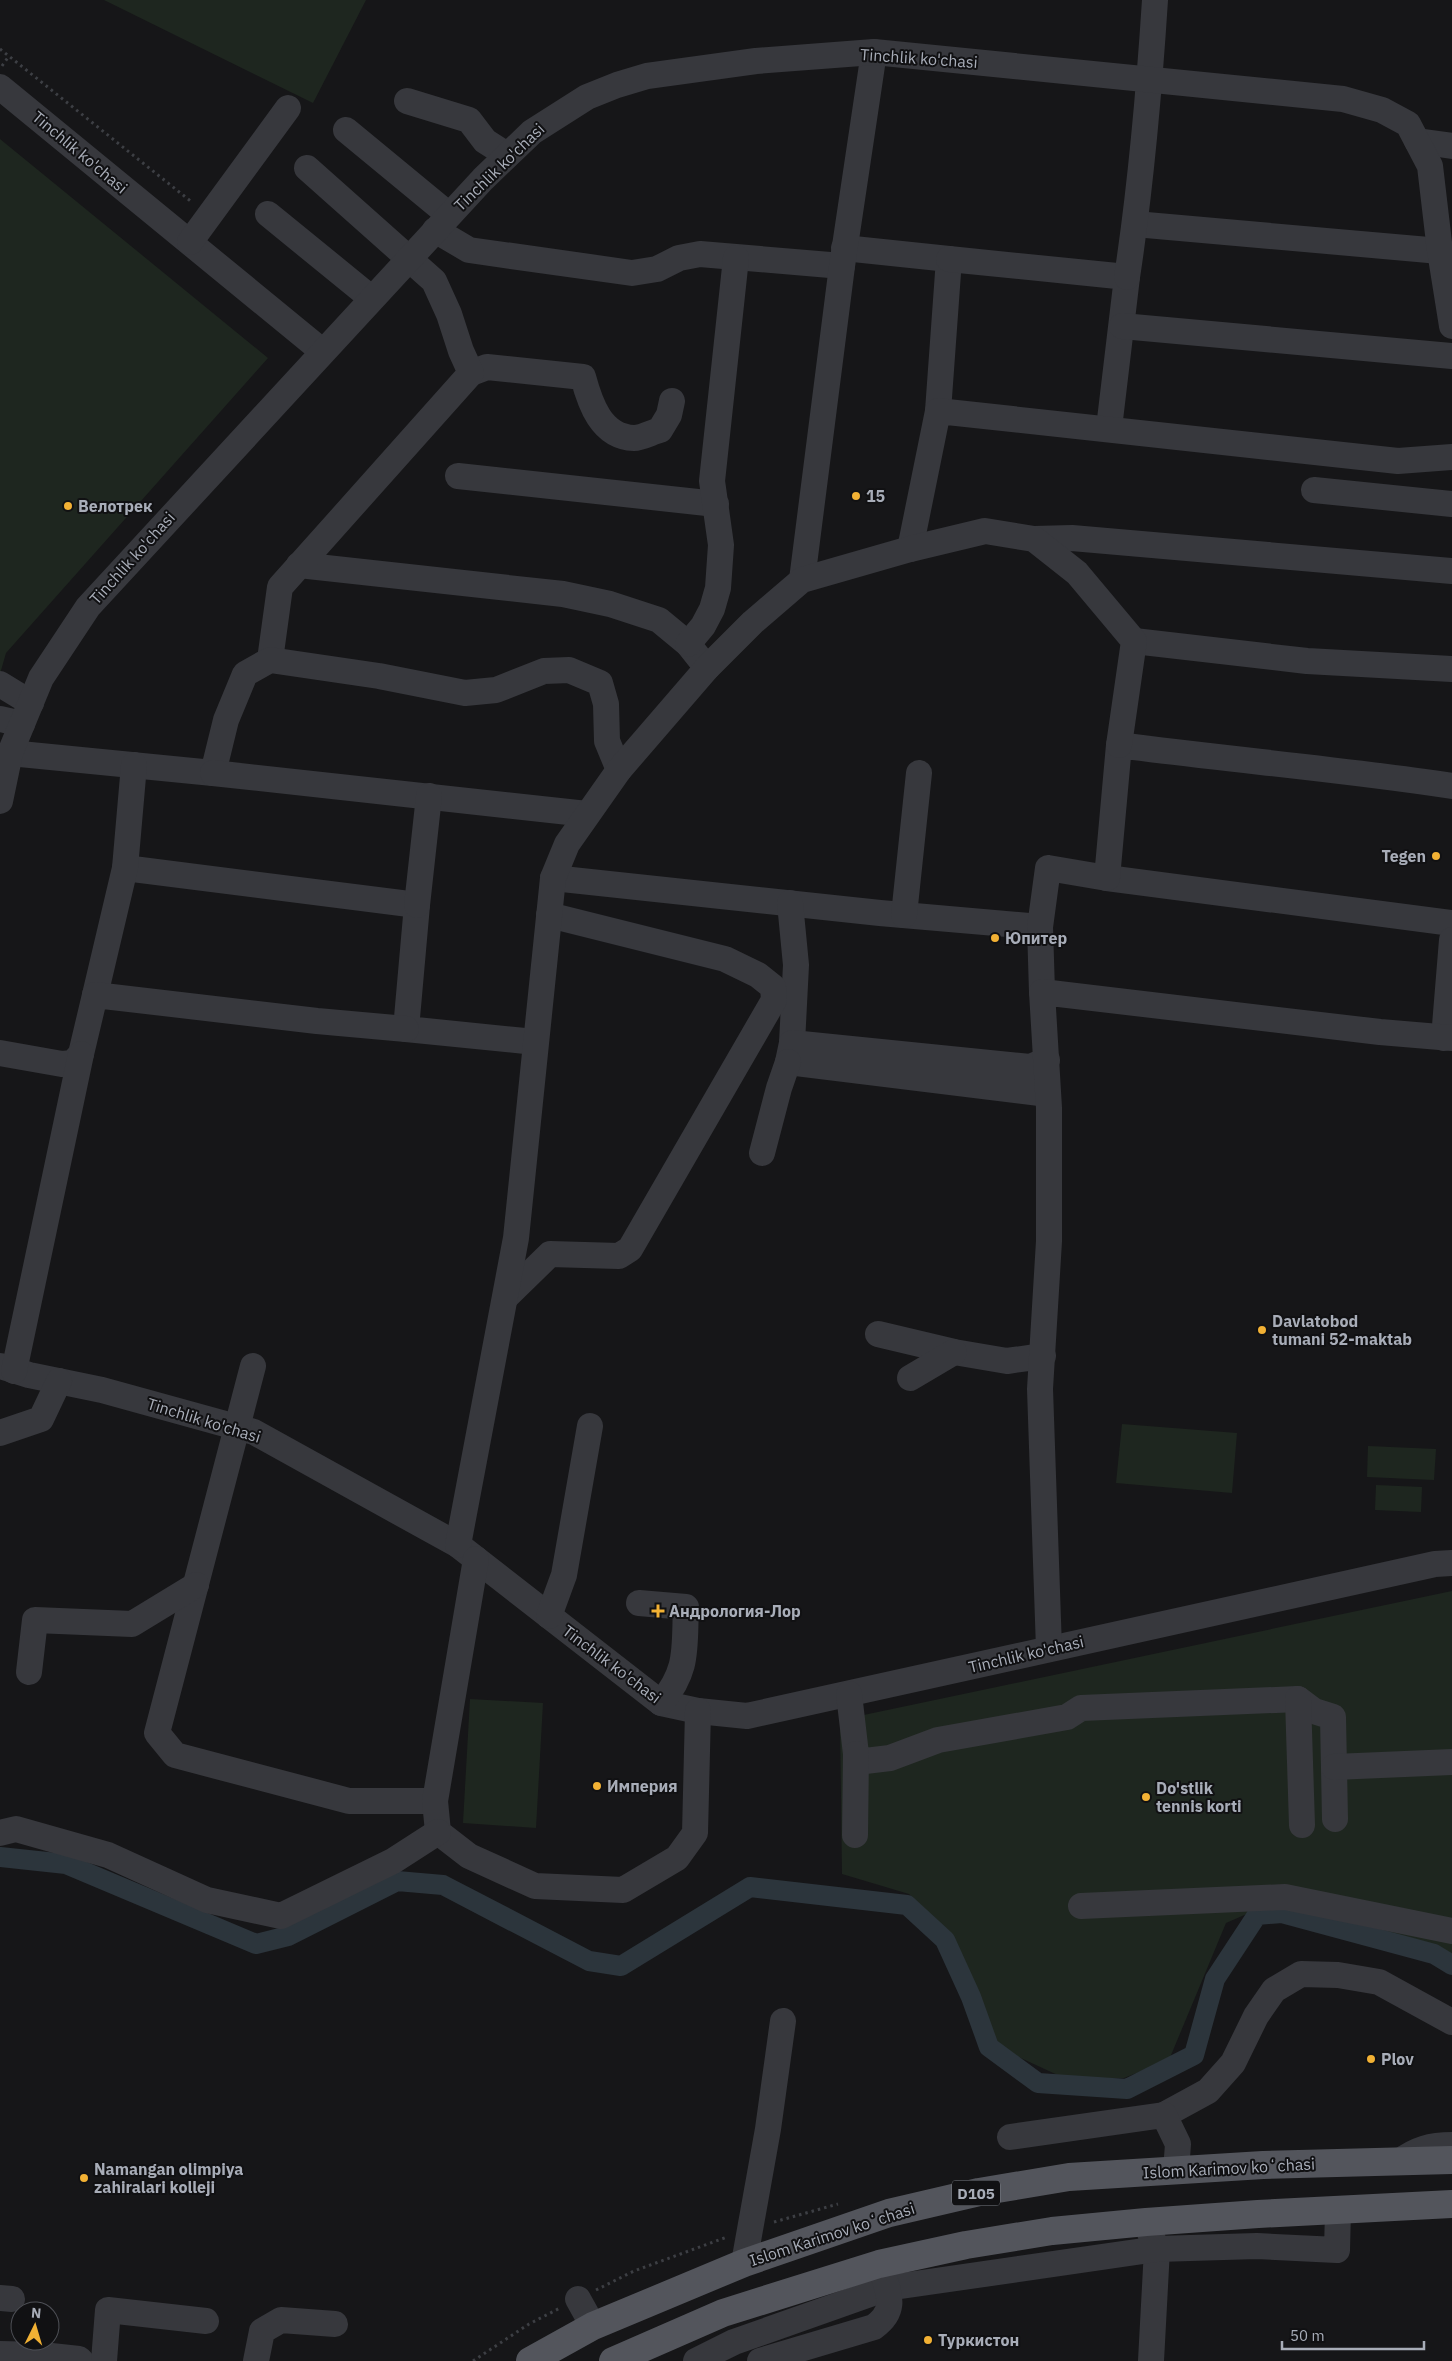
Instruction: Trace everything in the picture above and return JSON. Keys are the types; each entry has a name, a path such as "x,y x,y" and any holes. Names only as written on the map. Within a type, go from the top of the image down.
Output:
{"main road":[{"name":"Islom Karimov koʻchasi","path":"530,2361 592,2326 744,2263 889,2213 979,2192 1069,2177 1263,2165 1452,2160"},
{"path":"627,2358 723,2312 883,2276 966,2245 1052,2231 1146,2222 1452,2204"}],"street":[{"path":"1110,428 1135,224 1150,79 1155,0"},
{"path":"802,580 843,257 874,52"},
{"name":"Tinchlik ko'chasi","path":"0,801 18,715 88,607 371,298 507,155 532,132 560,114 587,97 617,85 648,76 702,68 874,52 1343,100 1382,110 1408,124 1430,166 1440,251 1452,326"},
{"name":"Tinchlik ko'chasi","path":"0,87 322,351"},
{"path":"407,101 469,120 484,141 507,155"},
{"path":"190,242 288,108"},
{"path":"346,130 469,250 632,272 657,269 678,258 700,254 736,258 949,258 1127,277"},
{"path":"1417,141 1452,146"},
{"path":"307,168 434,281 449,314 470,373"},
{"path":"268,214 371,298"},
{"path":"1135,224 1440,251"},
{"path":"688,644 704,626 712,609 718,588 721,545 712,481 736,258"},
{"path":"910,549 938,411 949,258"},
{"path":"1122,326 1452,356"},
{"path":"270,660 280,587 470,373 487,367 583,377 589,399 601,421 616,434 635,438 660,430 669,415 672,401"},
{"path":"938,411 1110,428 1287,450 1398,461 1452,457"},
{"path":"458,476 716,504"},
{"path":"1314,490 1452,504"},
{"path":"698,1711 695,1833 677,1858 623,1890 535,1886 469,1856 438,1832 435,1801 467,1552 516,1238 552,878 567,844 619,770 707,668 753,622 802,580 910,549 985,531 1034,539 1072,538 1452,571"},
{"path":"1034,539 1077,573 1134,641 1307,661 1452,669"},
{"path":"299,565 563,594 610,604 659,620 688,644 707,668"},
{"path":"1106,878 1119,745 1134,641"},
{"path":"212,773 226,720 245,674 270,660 379,676 465,693 496,690 544,671 568,670 600,683 606,704 607,741 619,770"},
{"path":"0,684 18,715"},
{"path":"1119,745 1216,758 1378,774 1452,786"},
{"path":"10,754 212,773 587,814"},
{"path":"7,1368 125,868 134,765"},
{"path":"904,915 919,772"},
{"path":"406,1029 429,796"},
{"path":"125,868 417,905"},
{"path":"1049,1649 1040,1389 1049,1242 1048,1094 1040,927 1048,868 1106,878 1452,923"},
{"path":"552,878 904,915 1040,927"},
{"path":"762,1153 790,1052 796,965 794,925 790,903"},
{"path":"506,1296 550,1254 619,1256 630,1249 774,1000 773,987 758,975 725,959 549,915"},
{"path":"1042,992 1351,1029 1448,1038 1452,940"},
{"path":"95,995 317,1021 535,1042"},
{"path":"790,1052 1030,1067 1047,1060"},
{"path":"790,1052 1048,1094"},
{"path":"0,1053 62,1064 73,1063 81,1054"},
{"path":"878,1334 954,1352 1007,1361 1042,1356"},
{"path":"910,1378 954,1352"},
{"path":"253,1366 157,1733 174,1755 349,1801 435,1801"},
{"name":"Tinchlik ko'chasi","path":"7,1368 102,1390 254,1432 467,1552 660,1703 698,1711 748,1716 1426,1566 1452,1563"},
{"path":"0,1433 41,1419 59,1381"},
{"path":"549,1616 564,1575 590,1426"},
{"path":"29,1672 35,1620 132,1624 196,1584"},
{"path":"639,1603 686,1607 683,1664 675,1686 660,1703"},
{"path":"849,1694 856,1754 855,1834"},
{"path":"856,1754 864,1761 890,1758 938,1740 1067,1717 1081,1708 1298,1699 1314,1711 1333,1717 1335,1819"},
{"path":"1298,1699 1302,1825"},
{"path":"1334,1767 1452,1762"},
{"path":"0,1833 16,1830 108,1855 207,1900 281,1916 393,1862 438,1832"},
{"path":"1081,1906 1285,1897 1452,1931"},
{"path":"1010,2137 1164,2115 1208,2091 1233,2063 1256,2016 1274,1990 1301,1974 1338,1975 1379,1982 1452,2022"},
{"path":"744,2263 768,2129 783,2021"},
{"path":"1164,2115 1178,2144 1176,2171"},
{"path":"1399,2162 1413,2151 1436,2145 1452,2144"},
{"path":"696,2361 738,2352 883,2276 1157,2249 1257,2246 1337,2250 1338,2210"},
{"path":"1146,2222 1157,2249 1151,2361"},
{"path":"760,2361 874,2327 886,2318 890,2304 883,2276"},
{"path":"578,2299 592,2326"},
{"path":"104,2361 108,2310 206,2321"},
{"path":"723,2312 738,2352"},
{"path":"256,2361 262,2331 281,2320 335,2324"},
{"path":"0,2354 42,2355 79,2359 81,2361"}],"path":[{"path":"0,50 163,178 208,217"},
{"path":"0,68 9,56"}],"shaded area":[{"path":"104,0 366,0 313,103"},
{"name":"Велотрек","path":"0,139 268,358 6,653 0,674"},
{"path":"1122,1424 1237,1433 1232,1493 1116,1483"},
{"path":"1368,1446 1436,1449 1434,1480 1367,1477"},
{"path":"1376,1485 1422,1487 1421,1512 1375,1510"},
{"name":"Do'stlik tennis korti","path":"1452,1591 1452,1956 1436,1945 1272,1903 1226,1923 1169,2060 1124,2078 1064,2078 997,2047 985,2013 943,1926 909,1894 842,1874 840,1720"},
{"path":"470,1699 543,1703 536,1828 463,1823"}],"waterway":[{"path":"0,1857 66,1864 256,1944 288,1936 397,1881 443,1885 589,1961 621,1966 750,1887 907,1905 945,1940 971,1997 989,2047 1038,2083 1127,2089 1194,2055 1215,1979 1257,1915 1282,1913 1434,1954 1452,1965"}],"place":[{"name":"15","path":"856,496"},
{"name":"Велотрек","path":"68,506"},
{"name":"Tegen","path":"1436,856"},
{"name":"Юпитер","path":"995,938"},
{"name":"Davlatobod tumani 52-maktab","path":"1262,1330"},
{"name":"Андрология-Лор","path":"658,1611"},
{"name":"Империя","path":"597,1786"},
{"name":"Do'stlik tennis korti","path":"1146,1797"},
{"name":"Plov","path":"1371,2059"},
{"name":"Namangan olimpiya zahiralari kolleji","path":"84,2178"},
{"name":"Туркистон","path":"928,2340"}]}
